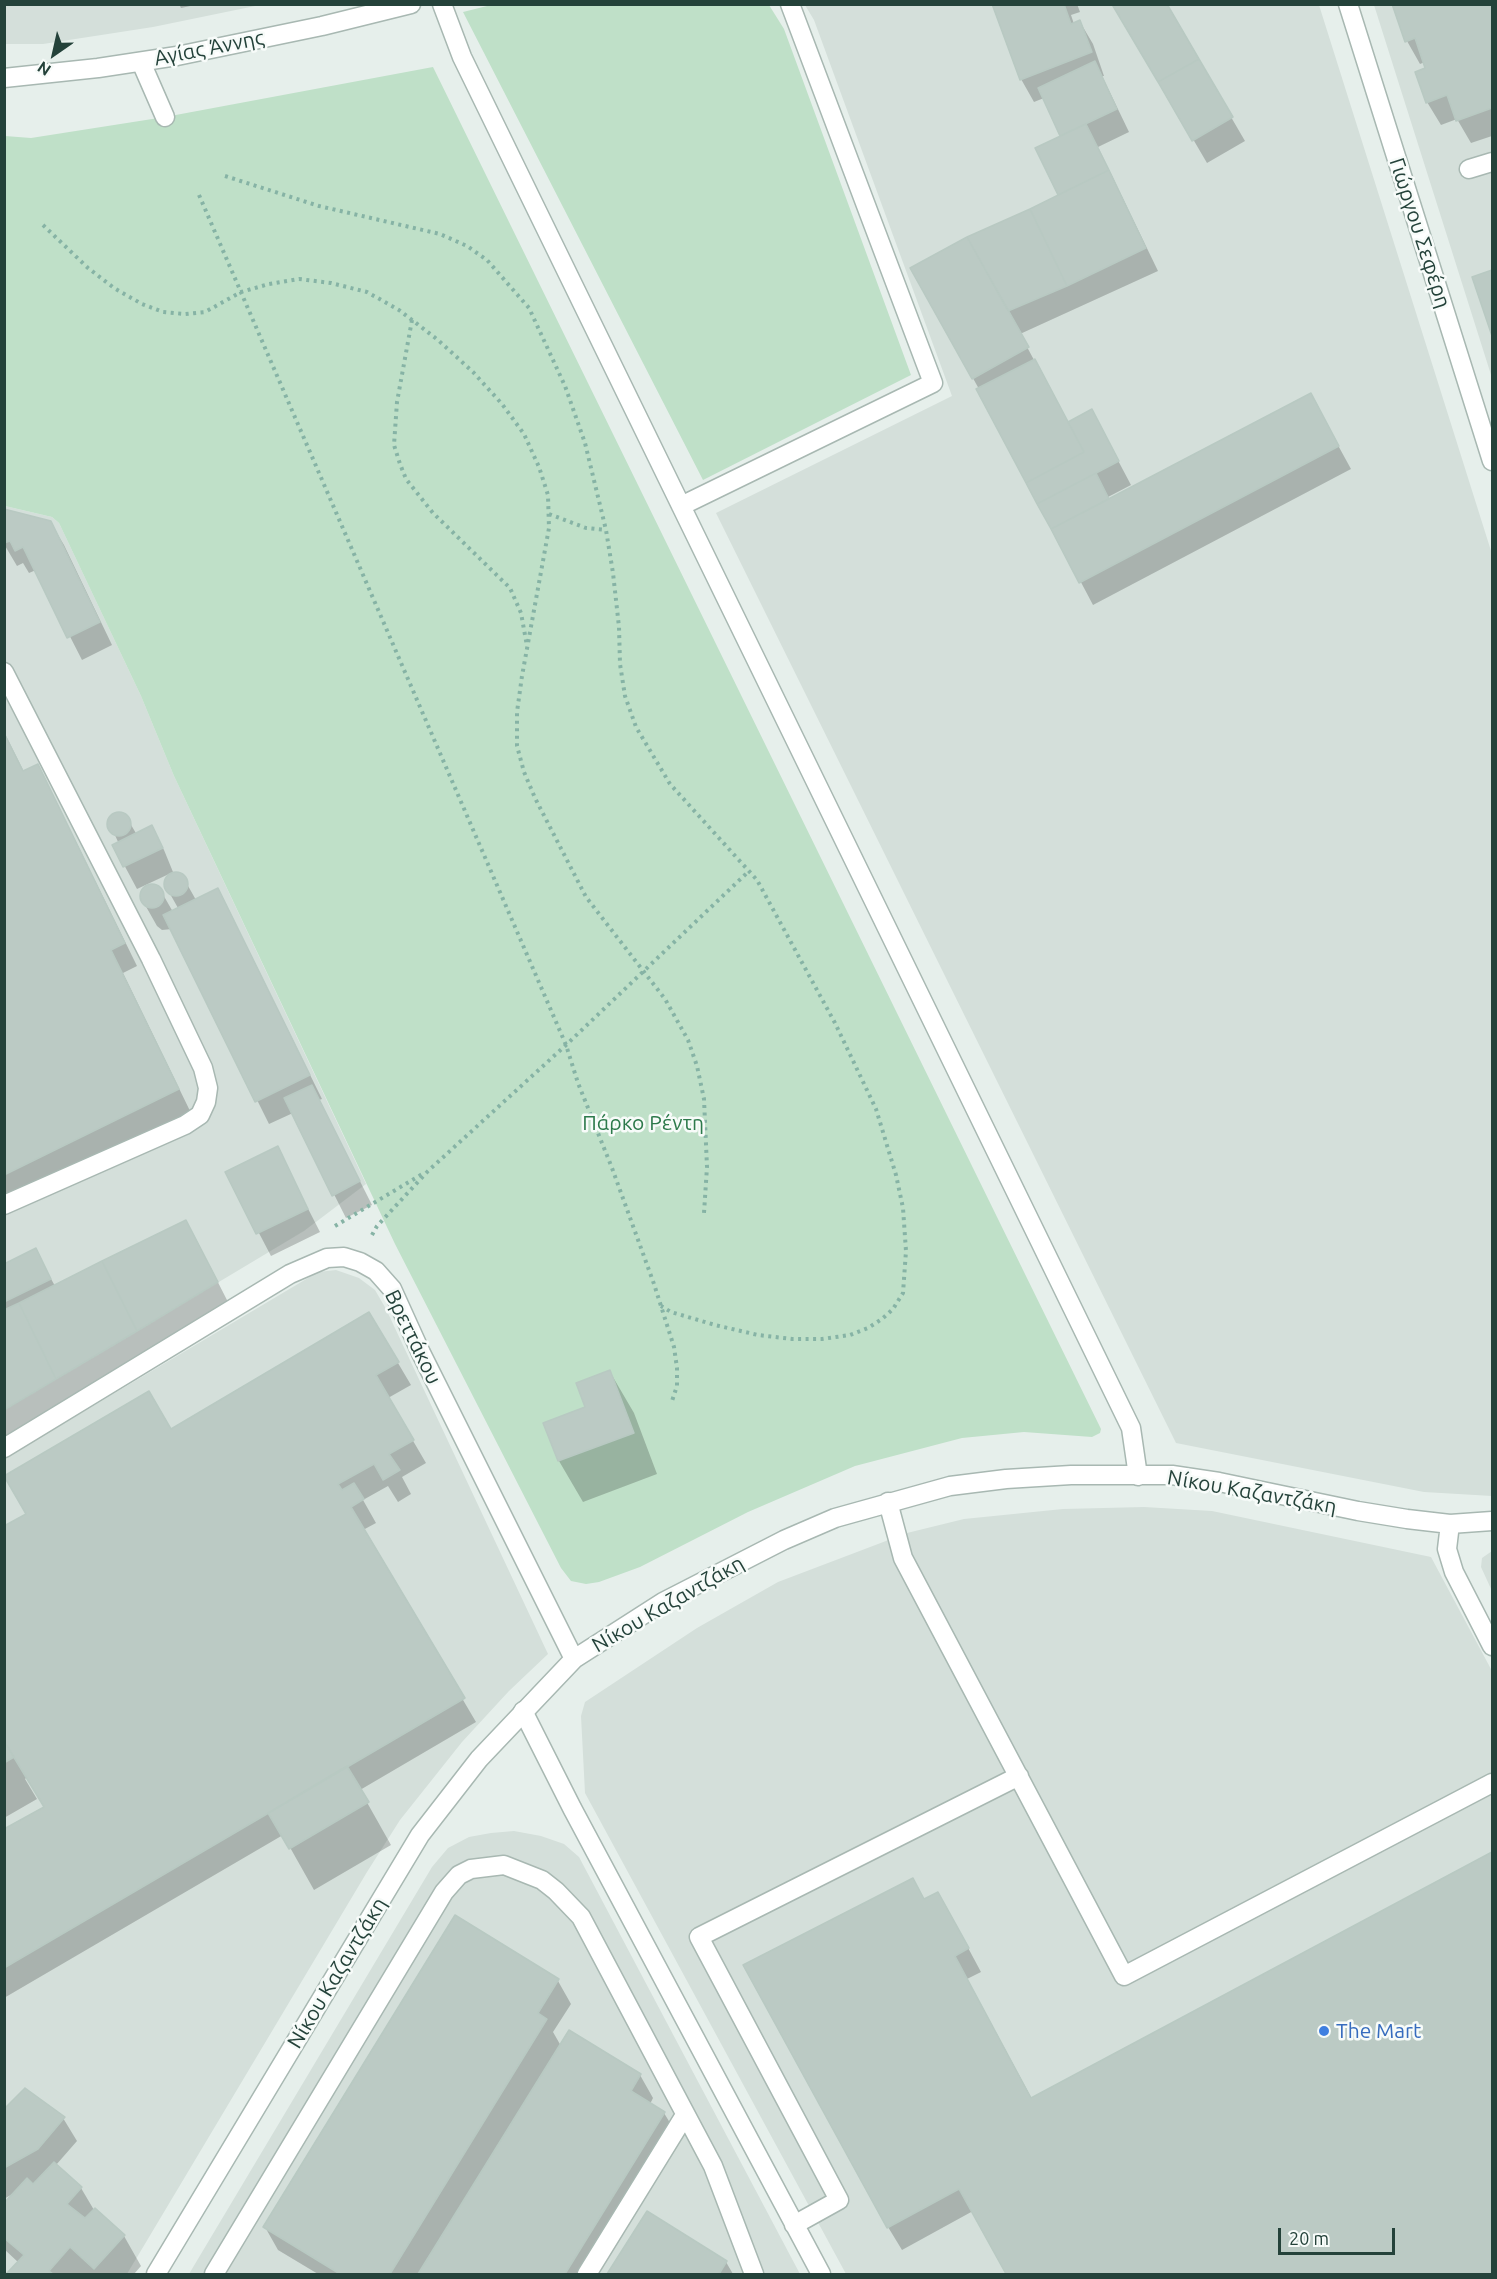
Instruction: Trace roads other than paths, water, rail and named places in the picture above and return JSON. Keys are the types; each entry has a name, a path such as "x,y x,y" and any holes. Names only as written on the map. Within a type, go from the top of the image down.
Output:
{"street":[{"name":"Αγίας Άννης","path":"4,78 141,62 311,28 411,4"},
{"path":"442,4 462,57 1131,1428 1138,1476"},
{"path":"681,506 933,383 790,4"},
{"name":"Γιώργου Σεφέρη","path":"1348,4 1492,461"},
{"path":"141,62 165,117"},
{"path":"1469,169 1492,162"},
{"path":"4,672 151,959 203,1068 208,1088 206,1102 200,1115 185,1125 4,1205"},
{"name":"Βρεττάκου","path":"4,1448 290,1274 327,1258 344,1257 360,1262 376,1271 392,1289 426,1364 574,1659"},
{"name":"Νίκου Καζαντζάκη","path":"156,2274 420,1835 479,1759 574,1659 663,1602 784,1540 835,1518 950,1486 1006,1479 1071,1475 1172,1475 1219,1482 1358,1511 1450,1524 1492,1521"},
{"path":"888,1502 903,1558 1124,1976 1492,1783"},
{"path":"1450,1524 1447,1549 1454,1572 1492,1646"},
{"path":"523,1711 572,1808 821,2274"},
{"path":"794,2225 839,2200 699,1937 1019,1776"},
{"path":"214,2274 444,1892 459,1875 471,1869 504,1865 542,1880 581,1917 713,2166 754,2274"},
{"path":"587,2274 685,2115"}],"place":[{"name":"The Mart","path":"1324,2031"}],"park label":[{"name":"Πάρκο Ρέντη","path":"643,1123"}]}
